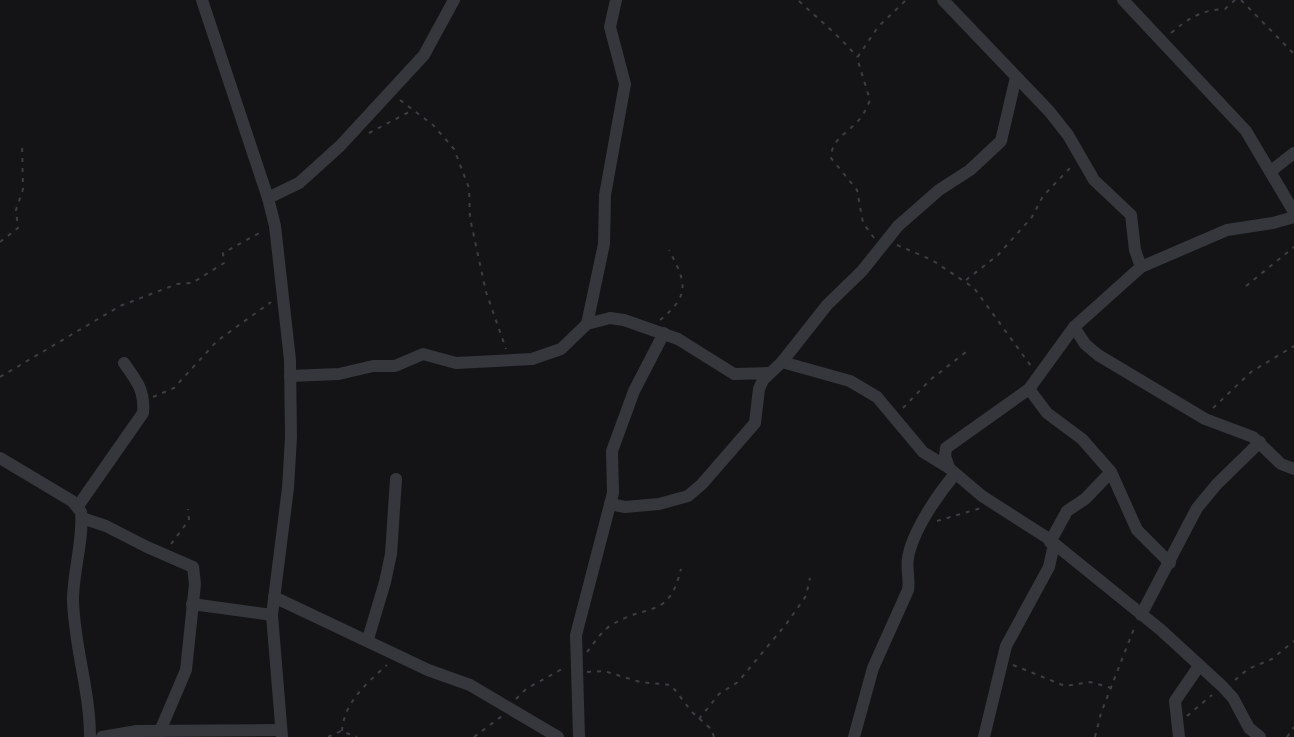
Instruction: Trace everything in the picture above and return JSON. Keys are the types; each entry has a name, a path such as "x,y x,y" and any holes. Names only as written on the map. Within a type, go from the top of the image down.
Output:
{"street":[{"path":"102,737 137,731 282,734 272,615 288,488 291,437 284,295 268,198 202,0"},
{"path":"268,198 299,183 344,142 424,55 454,0"},
{"path":"587,324 604,244 605,195 625,84 610,27 616,0"},
{"path":"943,0 1049,111 1094,180 1131,215 1135,250 1141,267"},
{"path":"854,737 873,668 908,590 907,560 923,523 952,471 946,448 1029,389 1074,327 1141,267 1227,230 1273,223 1294,214 1246,131 1123,0"},
{"path":"610,504 625,507 659,504 688,496 702,484 750,431 757,415 760,384 782,362 827,305 862,271 883,243 939,190 970,170 1001,141 1016,77"},
{"path":"1271,171 1294,153"},
{"path":"290,376 339,374 373,366 395,366 423,354 456,363 547,356 561,349 587,324 610,318 664,333 734,374 770,373"},
{"path":"1074,327 1085,344 1098,355 1205,419 1260,442 1281,464 1294,469"},
{"path":"579,737 576,635 614,484 612,451 634,391 664,333"},
{"path":"782,362 860,386 877,397 915,444 1052,543 1223,687 1249,728 1260,737"},
{"path":"90,737 86,680 74,619 73,589 80,512 143,413 142,387 124,363"},
{"path":"1029,389 1047,413 1082,439 1111,472 1137,530 1170,563"},
{"path":"1141,615 1197,508 1260,442"},
{"path":"0,458 80,512 193,567 195,584 186,670 160,731"},
{"path":"984,737 1002,659 1049,567 1052,543 1067,511 1085,499 1111,472"},
{"path":"368,639 391,554 396,479"},
{"path":"274,597 428,670 470,685 558,737"},
{"path":"192,604 272,615"},
{"path":"1179,737 1175,701 1199,666"}],"path":[{"path":"857,58 878,27 906,0"},
{"path":"1161,41 1196,14 1225,9 1235,0"},
{"path":"1241,0 1294,54"},
{"path":"799,1 836,33 857,58 870,100 859,121 835,142 831,158 857,190 863,223 883,243 932,260 965,281 979,294 1039,376"},
{"path":"389,92 414,109 454,149 469,188 470,218 486,292 509,360"},
{"path":"344,142 380,129 414,109"},
{"path":"0,242 18,228 16,210 23,189 22,142"},
{"path":"965,281 998,255 1032,217 1043,196 1080,157"},
{"path":"0,377 120,306 177,284 202,279 224,263 223,253 275,226"},
{"path":"1246,286 1294,247"},
{"path":"649,328 675,307 684,290 680,271 669,250"},
{"path":"144,399 163,395 174,388 217,341 284,295"},
{"path":"1205,419 1222,397 1243,379 1294,346"},
{"path":"896,419 914,395 966,352"},
{"path":"923,523 950,519 993,503"},
{"path":"161,553 189,520 188,509"},
{"path":"474,737 494,724 526,689 578,666 597,638 614,623 668,601 681,569"},
{"path":"699,719 719,694 738,682 787,623 806,596 810,578"},
{"path":"1095,737 1101,713 1141,615"},
{"path":"1177,718 1190,715 1248,669 1272,659 1294,641"},
{"path":"342,731 345,714 354,698 398,654"},
{"path":"1002,659 1058,684 1071,686 1095,682 1112,688"},
{"path":"578,666 640,682 668,683 711,729 714,737"},
{"path":"1287,737 1294,727"},
{"path":"328,737 342,731 357,737"}]}
